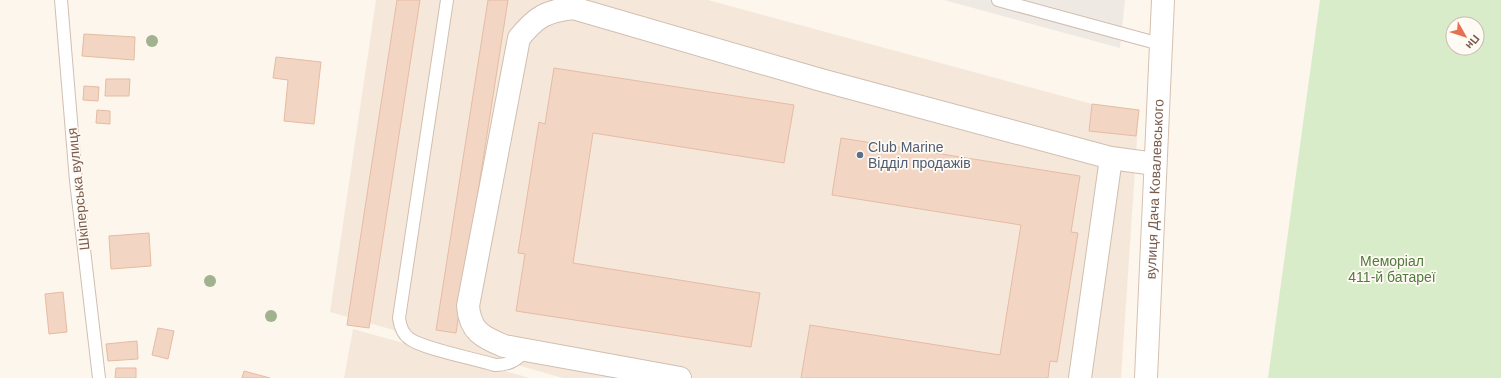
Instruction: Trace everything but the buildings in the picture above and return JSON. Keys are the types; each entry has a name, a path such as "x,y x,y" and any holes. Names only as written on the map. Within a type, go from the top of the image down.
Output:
{"street":[{"name":"вулиця Дача Ковалевського","path":"1146,378 1163,0"},
{"path":"680,378 504,346 491,341 478,332 469,320 468,306 518,38 531,23 542,15 557,10 573,8 821,80 1111,158 1155,164"},
{"path":"1080,378 1111,158"}],"lane":[{"name":"Шкіперська вулиця","path":"61,0 76,181 99,378"},
{"path":"447,0 399,318 400,328 409,339 424,345 495,365 507,365 516,361 526,350"},
{"path":"998,0 1160,44"}],"shaded area":[{"path":"376,0 708,0 1092,104 1139,110 1121,378 563,378 330,312"},
{"path":"944,0 1125,0 1120,48"},
{"path":"353,329 530,378 344,378"}],"green space":[{"name":"Меморіал 411-й батареї","path":"1320,0 1501,0 1501,378 1268,378"}],"place":[{"name":"Club Marine Відділ продажів","path":"860,155"}]}
